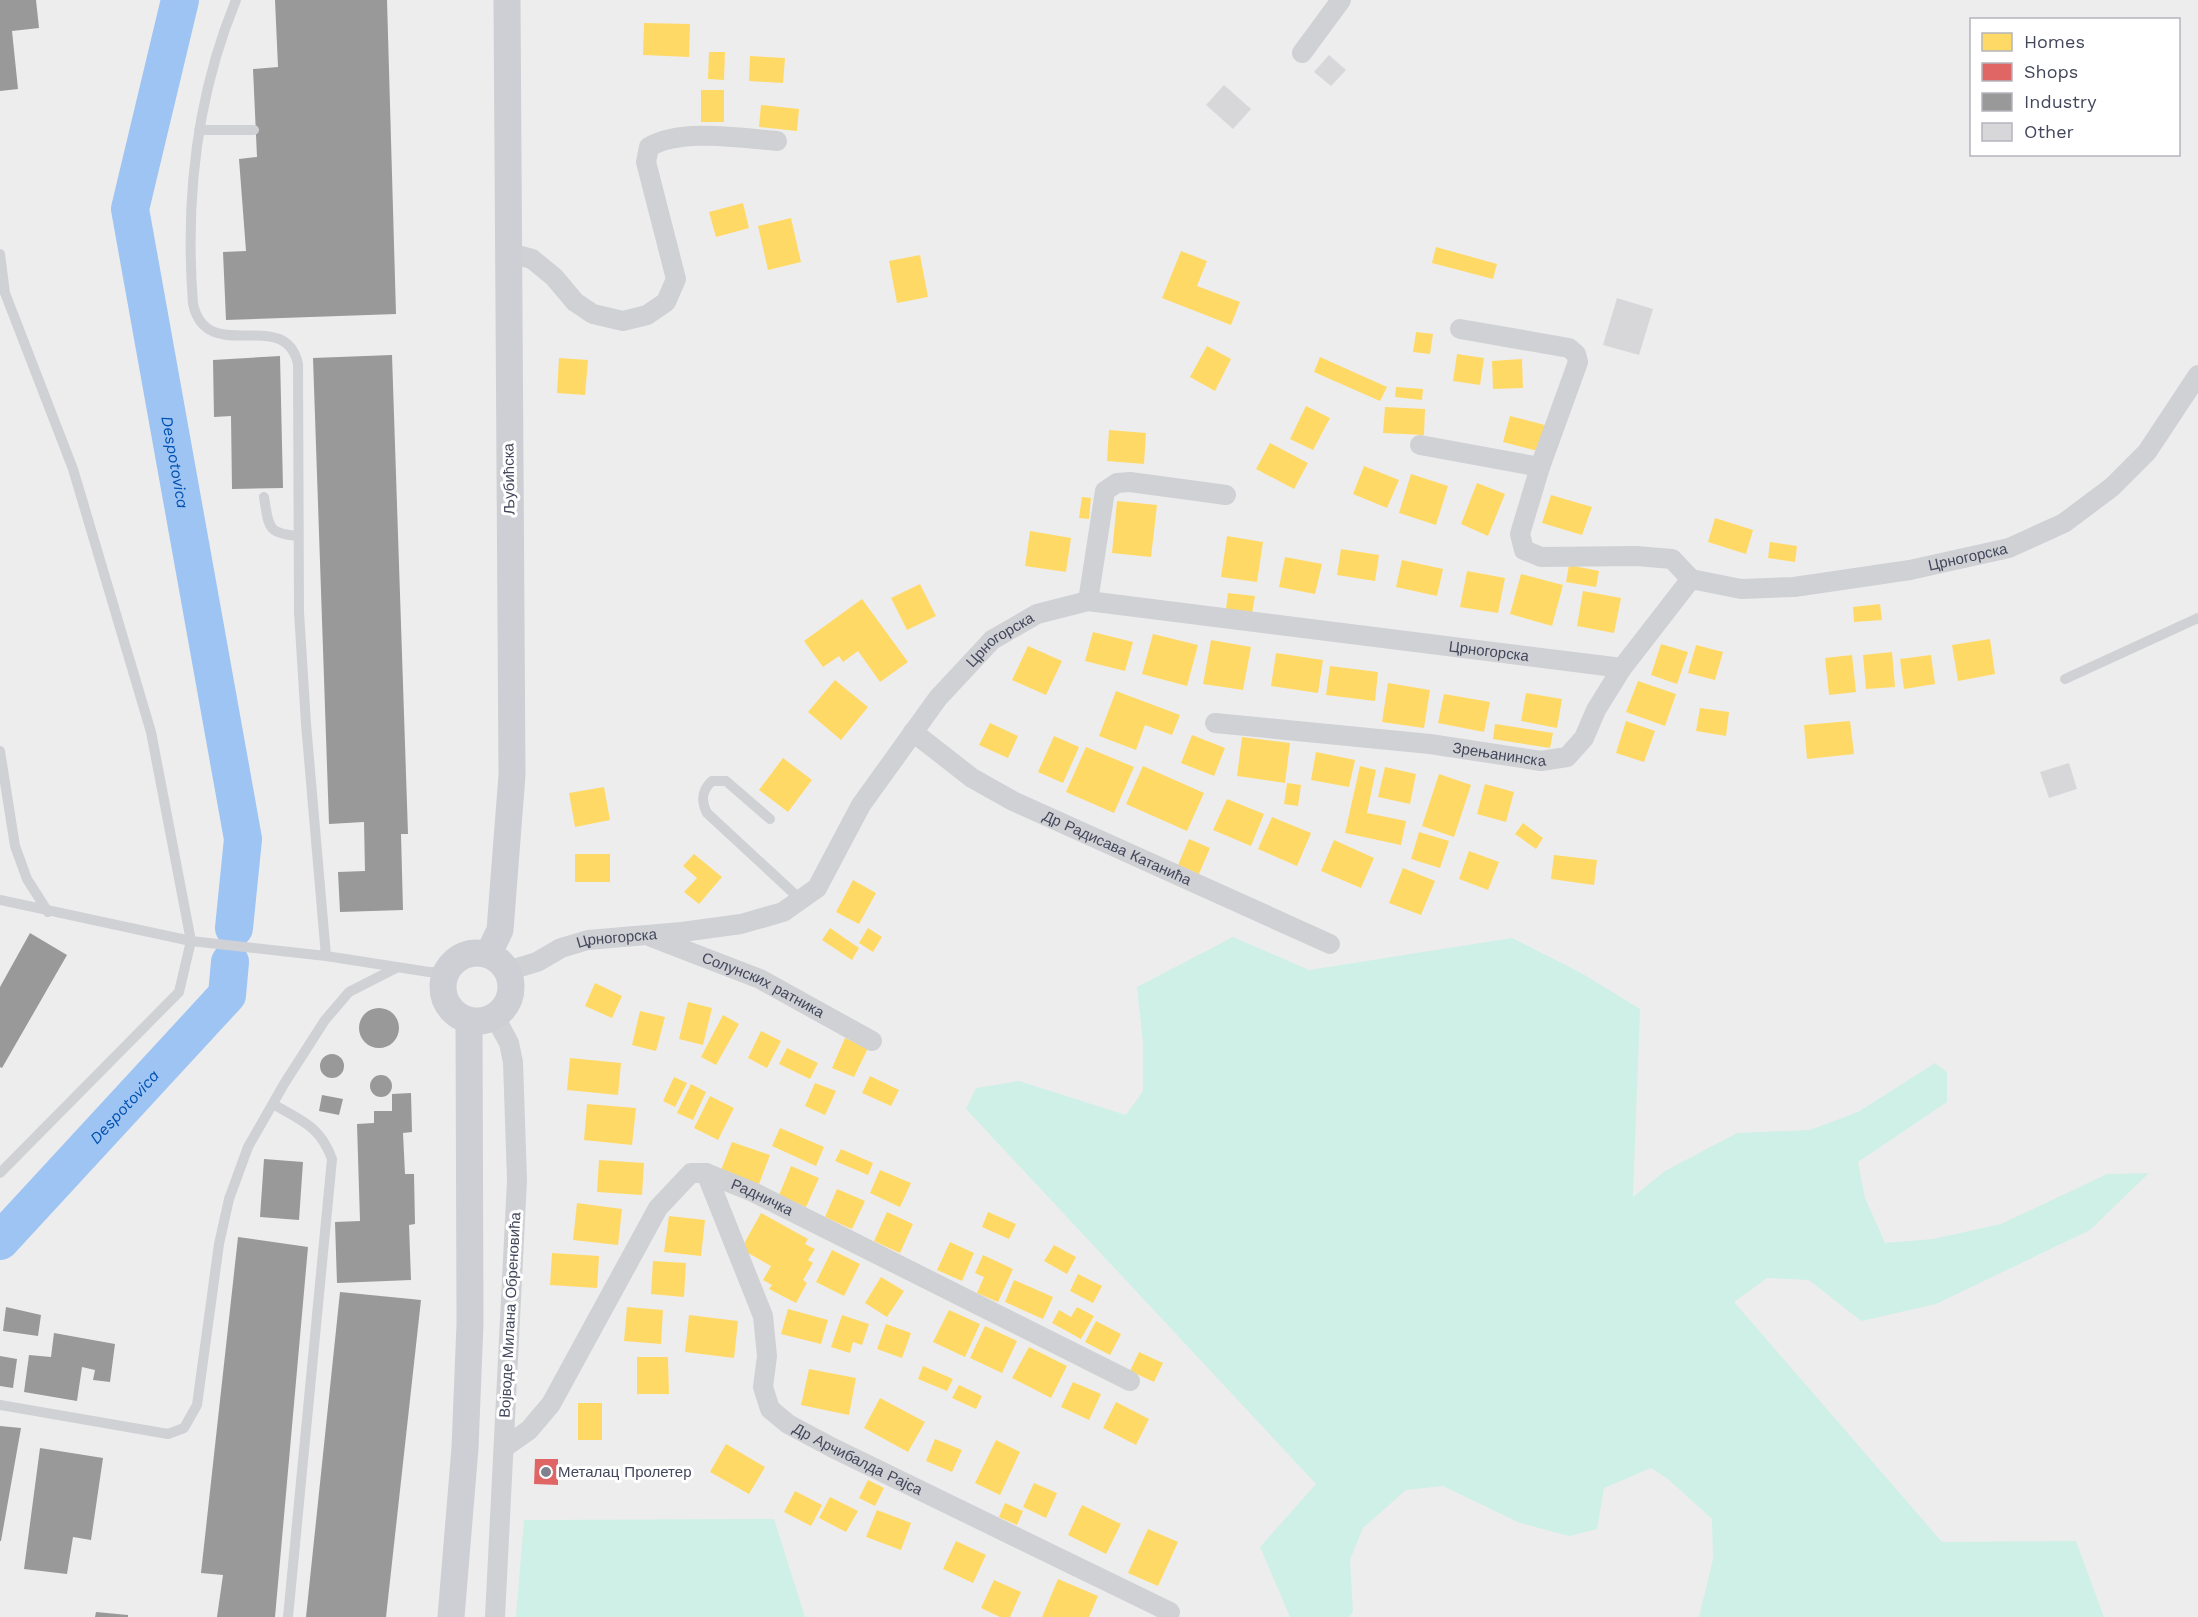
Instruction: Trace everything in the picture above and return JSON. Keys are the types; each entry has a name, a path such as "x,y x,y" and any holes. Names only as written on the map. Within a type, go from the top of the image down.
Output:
{"street":[{"name":"Љубићска","path":"497,963 512,775 506,252 507,0"},
{"path":"1302,53 1341,0"},
{"path":"506,252 532,259 554,277 575,302 593,314 622,321 647,315 666,302 676,279 646,162 650,147 662,139 689,137 777,141"},
{"path":"1420,445 1540,467 1578,362 1576,354 1569,348 1460,329"},
{"name":"Црногорска","path":"1540,467 1520,534 1524,550 1542,557 1636,556 1672,560 1691,579 1741,590 1794,587 1910,570 2009,549 2064,523 2112,488 2147,452 2198,375"},
{"path":"1088,601 1105,491 1117,483 1130,483 1226,495"},
{"name":"Зрењанинска","path":"1215,723 1430,744 1541,761 1567,757 1584,738 1596,710 1622,668 1691,579"},
{"name":"Црногорска","path":"497,963 537,962 561,948 588,940 649,936 741,924 783,912 817,888 861,805 938,698 992,640 1038,614 1088,601 1622,668"},
{"name":"Др Радисава Катанића","path":"913,732 972,778 1013,801 1330,944"},
{"name":"Солунских ратника","path":"649,936 760,979 872,1041"},
{"path":"469,954 497,963 510,979 510,996 507,1004 482,1018 452,1010 446,1002 444,992 447,972 452,964 469,954"},
{"path":"451,1617 465,1448 482,1018"},
{"name":"Војводе Милана Обреновића","path":"482,1018 509,1043 515,1078 517,1180 510,1269 505,1447 495,1617"},
{"path":"505,1447 529,1430 551,1404 658,1208 691,1173 706,1173"},
{"name":"Радничка","path":"706,1173 753,1192 1130,1381"},
{"name":"Др Арчибалда Рајса","path":"706,1173 764,1316 767,1356 764,1387 770,1409 788,1424 833,1448 1170,1612"}],"lane":[{"path":"236,0 218,48 199,130 189,213 189,250 194,310 203,324 218,334 273,336 289,345 296,357 299,612 326,956"},
{"path":"199,130 254,130"},
{"path":"0,254 5,293 73,469 151,732 191,941 179,992 0,1173"},
{"path":"264,497 269,528 276,533 299,536"},
{"path":"2065,679 2198,618"},
{"path":"0,751 15,846 27,879 48,912"},
{"path":"770,819 726,781 712,781 704,791 703,806 707,813 801,900"},
{"path":"0,900 191,941 326,956 396,968 447,972"},
{"path":"0,1405 168,1434 184,1428 197,1405 219,1244 229,1199 248,1147 325,1020 349,992 396,968"},
{"path":"273,1104 306,1123 324,1138 332,1159 288,1617"}],"green space":[{"path":"1233,937 1309,970 1512,938 1583,974 1640,1009 1633,1197 1665,1171 1737,1133 1810,1130 1858,1112 1935,1063 1947,1072 1947,1102 1858,1162 1865,1198 1885,1243 1933,1239 2001,1224 2107,1174 2149,1173 2090,1230 1936,1304 1861,1321 1809,1280 1767,1278 1734,1302 1942,1542 2076,1541 2104,1617 1699,1617 1713,1559 1712,1519 1668,1479 1651,1468 1604,1488 1597,1529 1569,1536 1520,1523 1443,1486 1406,1490 1363,1528 1350,1560 1353,1612 1349,1617 1290,1617 1260,1547 1316,1484 966,1109 976,1088 1019,1081 1126,1115 1143,1091 1143,1043 1137,987"},
{"path":"774,1519 805,1617 516,1617 524,1520"}],"building: Homes":[{"path":"644,23 690,24 689,57 643,55"},
{"path":"709,52 725,52 724,80 708,79"},
{"path":"750,56 785,58 783,83 749,81"},
{"path":"701,90 724,90 724,122 701,122"},
{"path":"761,105 799,109 797,131 759,127"},
{"path":"743,203 749,228 716,237 709,212"},
{"path":"791,218 801,262 768,270 758,226"},
{"path":"1436,247 1497,264 1493,279 1432,263"},
{"path":"1181,251 1207,261 1197,286 1240,302 1231,325 1162,298"},
{"path":"920,255 928,297 897,303 889,261"},
{"path":"1416,332 1433,334 1430,354 1413,352"},
{"path":"1207,346 1231,359 1215,391 1190,377"},
{"path":"1457,354 1484,358 1480,385 1453,381"},
{"path":"1320,357 1387,387 1380,401 1314,372"},
{"path":"559,358 588,360 585,395 557,393"},
{"path":"1522,359 1523,388 1493,389 1492,361"},
{"path":"1396,387 1423,389 1422,400 1395,397"},
{"path":"1306,406 1330,418 1313,450 1290,439"},
{"path":"1385,407 1425,409 1424,435 1383,433"},
{"path":"1510,416 1545,425 1538,451 1503,442"},
{"path":"1109,430 1146,433 1144,464 1107,461"},
{"path":"1270,443 1308,463 1294,489 1256,469"},
{"path":"1364,466 1399,480 1387,508 1353,494"},
{"path":"1411,474 1448,486 1436,525 1399,513"},
{"path":"1477,483 1505,494 1488,536 1461,524"},
{"path":"1551,495 1592,507 1582,535 1542,523"},
{"path":"1082,497 1091,498 1089,519 1079,518"},
{"path":"1117,501 1157,505 1151,557 1112,553"},
{"path":"1715,518 1753,530 1746,554 1708,542"},
{"path":"1030,531 1071,538 1066,572 1025,566"},
{"path":"1227,536 1263,542 1257,582 1221,577"},
{"path":"1770,542 1797,546 1795,562 1768,558"},
{"path":"1341,549 1379,555 1375,581 1337,575"},
{"path":"1285,557 1322,564 1315,594 1279,587"},
{"path":"1402,560 1443,569 1437,596 1396,587"},
{"path":"1569,565 1599,571 1596,587 1566,582"},
{"path":"1467,571 1505,578 1498,613 1460,607"},
{"path":"1521,574 1563,585 1552,626 1510,614"},
{"path":"920,584 936,616 907,630 891,598"},
{"path":"1583,591 1621,598 1614,633 1577,626"},
{"path":"1228,593 1255,596 1252,613 1226,609"},
{"path":"862,599 908,662 880,682 858,651 843,662 839,656 823,667 804,641"},
{"path":"1880,604 1882,620 1854,622 1853,607"},
{"path":"1093,632 1133,642 1125,671 1085,661"},
{"path":"1153,634 1198,645 1187,686 1142,674"},
{"path":"1990,639 1995,674 1958,681 1952,645"},
{"path":"1211,640 1251,647 1243,690 1203,684"},
{"path":"1661,644 1688,652 1677,684 1651,675"},
{"path":"1696,645 1723,652 1715,680 1688,673"},
{"path":"1028,646 1062,661 1046,695 1012,680"},
{"path":"1892,652 1895,687 1866,689 1863,655"},
{"path":"1276,653 1323,660 1318,693 1271,686"},
{"path":"1852,655 1856,692 1829,695 1825,658"},
{"path":"1931,655 1935,684 1904,689 1900,659"},
{"path":"1330,666 1378,672 1375,701 1326,695"},
{"path":"835,680 868,707 841,740 808,712"},
{"path":"1638,681 1676,694 1665,726 1626,712"},
{"path":"1388,683 1430,690 1424,728 1382,722"},
{"path":"1116,691 1180,715 1172,735 1145,725 1136,750 1099,736"},
{"path":"1526,693 1562,699 1557,728 1521,721"},
{"path":"1444,694 1490,702 1484,732 1438,723"},
{"path":"1700,708 1729,712 1726,736 1696,731"},
{"path":"1626,721 1655,731 1644,762 1616,753"},
{"path":"1850,721 1854,754 1807,759 1804,725"},
{"path":"990,723 1018,736 1008,758 979,745"},
{"path":"1495,724 1553,733 1550,748 1493,739"},
{"path":"1192,735 1225,748 1214,776 1181,763"},
{"path":"1054,736 1079,747 1063,783 1038,772"},
{"path":"1242,737 1290,743 1285,783 1237,776"},
{"path":"1086,747 1134,767 1114,813 1066,792"},
{"path":"1316,752 1355,760 1349,787 1311,780"},
{"path":"783,758 812,780 788,812 759,790"},
{"path":"1143,766 1204,793 1187,831 1126,804"},
{"path":"1360,766 1376,770 1367,813 1406,821 1401,845 1345,833"},
{"path":"1385,767 1416,774 1410,804 1378,797"},
{"path":"1439,774 1471,785 1454,837 1422,826"},
{"path":"1287,783 1301,785 1298,806 1284,804"},
{"path":"1485,784 1514,792 1506,822 1477,814"},
{"path":"604,787 610,820 575,827 569,793"},
{"path":"1227,799 1264,814 1251,846 1213,830"},
{"path":"1272,817 1311,833 1297,866 1258,849"},
{"path":"1523,823 1543,838 1536,849 1515,834"},
{"path":"1419,832 1449,841 1440,868 1411,859"},
{"path":"1189,839 1210,848 1199,874 1178,865"},
{"path":"1334,840 1374,858 1361,888 1321,871"},
{"path":"1469,851 1499,862 1488,890 1459,879"},
{"path":"575,854 610,854 610,882 575,882"},
{"path":"694,854 722,877 699,904 684,892 697,878 683,866"},
{"path":"1554,855 1597,860 1594,885 1551,879"},
{"path":"1403,868 1435,881 1421,915 1389,903"},
{"path":"853,880 876,893 859,924 836,912"},
{"path":"830,928 859,948 852,960 822,940"},
{"path":"868,928 882,937 873,952 859,943"},
{"path":"595,983 622,996 612,1018 585,1006"},
{"path":"688,1002 712,1008 703,1045 679,1039"},
{"path":"640,1011 665,1017 656,1051 632,1045"},
{"path":"723,1015 739,1024 716,1065 701,1057"},
{"path":"761,1031 781,1041 767,1068 748,1058"},
{"path":"845,1038 868,1048 854,1077 832,1068"},
{"path":"787,1048 818,1063 810,1079 779,1064"},
{"path":"570,1058 621,1063 618,1095 567,1090"},
{"path":"870,1076 899,1090 891,1106 862,1093"},
{"path":"674,1077 687,1083 675,1107 663,1101"},
{"path":"815,1083 836,1091 825,1115 805,1106"},
{"path":"691,1084 706,1092 693,1120 677,1113"},
{"path":"710,1096 734,1108 718,1140 694,1128"},
{"path":"587,1104 636,1108 632,1145 584,1140"},
{"path":"780,1128 824,1147 816,1166 772,1146"},
{"path":"732,1142 770,1155 759,1184 721,1170"},
{"path":"841,1149 873,1163 868,1175 835,1161"},
{"path":"599,1160 644,1163 642,1195 597,1192"},
{"path":"791,1166 819,1178 806,1207 779,1195"},
{"path":"880,1170 911,1183 900,1207 870,1193"},
{"path":"837,1189 865,1201 852,1229 825,1217"},
{"path":"577,1203 622,1209 618,1245 573,1240"},
{"path":"887,1212 913,1224 900,1253 874,1241"},
{"path":"988,1212 1016,1224 1009,1239 982,1227"},
{"path":"761,1213 808,1239 805,1244 815,1249 808,1260 813,1263 803,1280 807,1283 796,1303 769,1289 772,1285 763,1280 771,1266 741,1249"},
{"path":"669,1216 705,1220 701,1256 664,1252"},
{"path":"950,1242 974,1253 962,1281 937,1270"},
{"path":"1054,1245 1076,1257 1067,1274 1044,1261"},
{"path":"832,1250 860,1264 844,1296 816,1282"},
{"path":"552,1253 599,1256 597,1288 550,1285"},
{"path":"983,1255 1013,1269 998,1302 977,1293 984,1277 975,1273"},
{"path":"653,1261 686,1263 684,1297 651,1294"},
{"path":"1078,1274 1102,1286 1093,1303 1070,1291"},
{"path":"881,1277 904,1291 887,1317 865,1303"},
{"path":"1014,1280 1053,1297 1043,1319 1005,1302"},
{"path":"627,1307 663,1310 661,1344 624,1341"},
{"path":"1077,1307 1094,1316 1081,1339 1052,1323 1059,1310 1071,1317"},
{"path":"788,1309 828,1320 821,1344 781,1334"},
{"path":"949,1310 980,1324 965,1357 933,1342"},
{"path":"689,1315 738,1321 734,1358 685,1352"},
{"path":"842,1315 869,1324 862,1345 853,1342 850,1353 831,1347"},
{"path":"1096,1321 1121,1334 1110,1355 1085,1342"},
{"path":"886,1324 911,1333 902,1358 877,1349"},
{"path":"985,1326 1017,1341 1002,1373 970,1358"},
{"path":"1029,1347 1067,1366 1051,1398 1012,1378"},
{"path":"1139,1352 1163,1363 1154,1382 1130,1371"},
{"path":"637,1357 668,1357 669,1394 637,1394"},
{"path":"923,1366 953,1379 947,1391 918,1379"},
{"path":"809,1369 856,1378 849,1415 801,1405"},
{"path":"1073,1382 1101,1394 1089,1420 1061,1407"},
{"path":"959,1385 982,1396 976,1409 952,1398"},
{"path":"880,1398 925,1422 908,1452 864,1428"},
{"path":"1116,1402 1149,1419 1136,1445 1103,1428"},
{"path":"578,1403 602,1403 602,1440 578,1440"},
{"path":"935,1439 962,1450 952,1472 926,1461"},
{"path":"996,1440 1020,1452 1000,1495 975,1483"},
{"path":"726,1444 765,1467 749,1494 710,1472"},
{"path":"868,1480 884,1488 875,1506 859,1498"},
{"path":"1034,1483 1057,1493 1046,1518 1023,1507"},
{"path":"795,1491 822,1505 811,1526 784,1512"},
{"path":"830,1497 858,1511 846,1532 819,1518"},
{"path":"1005,1503 1023,1511 1017,1525 999,1517"},
{"path":"1082,1505 1121,1524 1106,1554 1068,1535"},
{"path":"877,1510 911,1523 901,1550 866,1537"},
{"path":"1148,1529 1178,1542 1158,1586 1128,1573"},
{"path":"956,1541 986,1555 973,1583 943,1569"},
{"path":"1058,1579 1098,1596 1089,1617 1042,1617"},
{"path":"994,1580 1021,1592 1010,1617 1000,1617 981,1608"}],"building: Shops":[{"name":"Металац Пролетер","path":"535,1459 558,1459 558,1485 534,1484"}],"building: Industry":[{"path":"0,0 36,0 39,28 12,31 18,89 0,91"},
{"path":"275,0 387,0 396,314 226,320 223,252 246,251 239,159 257,157 253,69 278,67"},
{"path":"392,355 408,834 401,834 403,910 340,912 338,872 365,871 364,822 329,824 313,358"},
{"path":"280,356 283,488 232,489 231,416 214,417 213,360"},
{"path":"30,933 67,955 2,1068 0,1067 0,987"},
{"path":"379,1008 393,1014 399,1028 393,1042 379,1048 365,1042 359,1028 365,1014"},
{"path":"332,1054 337,1055 343,1061 343,1071 337,1077 332,1078 327,1077 321,1071 320,1066 321,1061 327,1055"},
{"path":"381,1075 389,1078 392,1086 389,1094 381,1097 373,1094 370,1086 373,1078"},
{"path":"411,1093 412,1132 403,1133 405,1174 414,1174 415,1224 409,1225 411,1280 337,1283 335,1222 360,1221 357,1124 374,1123 374,1111 392,1111 392,1094"},
{"path":"322,1095 343,1099 339,1115 319,1111"},
{"path":"264,1159 303,1162 299,1220 260,1217"},
{"path":"238,1237 308,1247 275,1617 217,1617 223,1575 201,1573"},
{"path":"340,1292 421,1300 386,1617 306,1617"},
{"path":"6,1307 41,1315 38,1336 3,1331"},
{"path":"54,1333 115,1344 110,1382 93,1380 95,1370 82,1367 77,1401 24,1392 29,1355 51,1357"},
{"path":"0,1356 17,1359 13,1388 0,1386"},
{"path":"0,1426 21,1428 1,1541 0,1541"},
{"path":"40,1448 103,1458 91,1540 73,1537 67,1574 24,1569"},
{"path":"96,1612 128,1615 128,1617 95,1617"}],"building: Other":[{"path":"1329,55 1346,70 1331,86 1314,72"},
{"path":"1224,85 1251,109 1233,129 1206,105"},
{"path":"1617,298 1653,309 1639,355 1603,345"},
{"path":"2069,763 2077,789 2049,798 2040,772"}],"waterway":[{"name":"Despotovica","path":"180,0 130,209 243,839 234,928"},
{"name":"Despotovica","path":"0,1241 227,995 230,962"}],"place":[{"name":"Металац Пролетер","path":"546,1472"}]}
